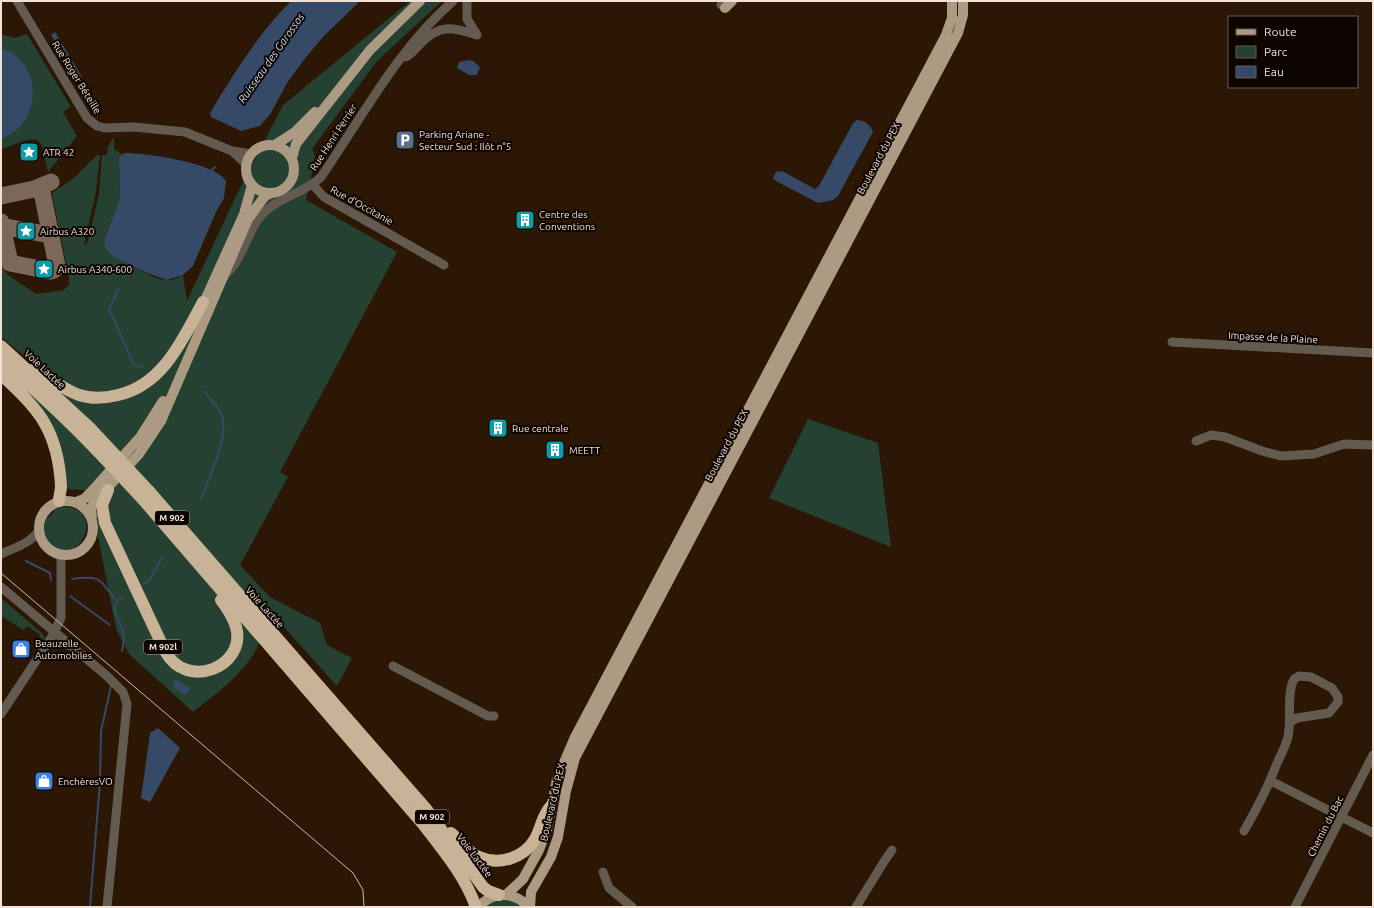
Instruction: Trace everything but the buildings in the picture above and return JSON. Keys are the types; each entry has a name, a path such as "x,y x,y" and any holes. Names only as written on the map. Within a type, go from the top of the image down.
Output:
{"highway":[{"path":"3,353 22,359 59,385 80,395 105,398 132,392 154,378 167,364 179,346 203,302"},
{"name":"M 902","path":"3,353 101,454 358,748 423,824 463,879 478,907"},
{"name":"Voie Lactée","path":"3,353 91,429 133,473 427,810 483,887 488,891 503,895"},
{"path":"1,375 24,395 42,415 54,445 59,470 61,486 59,501"},
{"name":"M 902l","path":"105,485 102,515 114,544 169,658 176,665 191,672 204,672 217,668 228,658 236,644 237,629 229,612 209,583 210,577"},
{"path":"397,775 426,803 467,850 478,857 493,861 505,860 517,856 529,847 537,834 543,814 551,806"}],"main road":[{"path":"292,158 296,144 370,50 420,1"},
{"name":"Boulevard du PEX","path":"478,907 490,898 503,895 523,878 537,855 547,829 556,779 575,737 946,35 952,18 952,1"},
{"name":"Boulevard du PEX","path":"529,907 531,892 555,846 566,791 575,758 958,33 964,15 963,1"},
{"path":"275,145 301,126 353,71"},
{"path":"76,502 105,485 139,454 160,421 226,274 248,219 265,196 280,191 291,180 294,165 292,158 284,149 275,145 262,146 251,154 246,164 246,172 252,185 258,190 272,193"},
{"path":"92,517 76,502 59,501 46,509 42,516 39,531 41,540 46,547 62,555 76,554 90,543 93,530 92,517 91,509 94,502 132,446 148,426 161,404 196,324 203,302 244,214 252,185"},
{"path":"503,895 516,896 529,907"}],"street":[{"name":"Rue Roger Béteille","path":"18,1 92,123 105,128 134,127 185,132 232,151 251,154"},
{"name":"Rue Henri Perrier","path":"226,274 230,271 237,259 249,233 266,211 282,200 313,185 321,176 369,102 415,39 453,1"},
{"path":"400,61 409,56 428,37 440,29 450,28 477,35 467,19 466,1"},
{"name":"Rue Roger Béteille","path":"232,151 246,164"},
{"name":"Rue d'Occitanie","path":"313,185 324,197 444,264"},
{"name":"Impasse de la Plaine","path":"1172,342 1373,354"},
{"path":"1196,441 1211,435 1225,437 1262,451 1281,456 1314,454 1344,444 1373,445"},
{"path":"1,554 27,543 33,539 39,531"},
{"path":"1,714 54,631 63,614 61,608 62,555"},
{"path":"1,587 120,687 127,704 107,907"},
{"path":"393,666 488,716 494,716"},
{"path":"1244,831 1264,790 1271,781 1285,746 1290,722 1290,690 1294,679 1299,676 1311,677 1332,688 1336,692 1338,702 1329,713 1297,718 1290,722"},
{"name":"Chemin du Bac","path":"1295,907 1373,755"},
{"path":"1271,781 1373,833"},
{"path":"856,907 884,860 892,850"},
{"path":"603,872 609,888 632,907"}],"green space":[{"path":"410,1 442,1 377,61 312,149 315,155 314,164 306,200 397,252 280,472 288,477 240,565 270,597 320,623 327,645 352,658 337,686 273,615 264,627 256,650 243,668 228,684 193,712 129,654 116,629 98,536 98,503 84,490 67,489 65,473 27,393 29,391 89,393 76,389 42,370 1,337 1,264 8,275 36,294 63,290 69,285 69,278 52,193 74,178 97,155 100,155 96,192 84,245 87,244 99,194 102,155 107,155 108,146 114,137 114,149 122,154 119,157 120,198 104,241 105,248 142,271 158,278 170,280 183,275 187,301 235,198 283,105"},
{"path":"1,34 15,38 27,34 71,107 63,112 77,136 48,172 42,145 37,140 33,139 24,141 1,149 1,139 3,138 3,49 1,48"},
{"path":"808,419 878,443 891,547 769,498"},
{"path":"60,507 75,509 84,516 87,525 79,544 70,550 60,550 49,542 45,534 44,525 46,519 54,512 54,509"},
{"path":"1,598 42,633 45,638 43,640 39,637 40,635 27,626 24,630 1,616"},
{"path":"507,898 515,901 521,907 485,907 497,899"}],"water":[{"path":"291,1 360,1 323,37 306,57 287,83 271,113 260,126 241,131 211,117 210,113 247,54 257,40"},
{"path":"55,32 82,77 78,79 51,35"},
{"path":"1,48 15,55 25,66 31,79 33,93 31,107 25,120 15,131 1,139"},
{"path":"469,60 473,61 480,67 477,75 469,75 457,68 459,62"},
{"path":"857,120 867,123 873,132 838,196 833,200 818,203 773,178 776,172 782,171 815,189 819,186 853,123"},
{"path":"125,153 163,157 195,164 220,175 226,181 224,198 216,212 193,266 183,275 167,280 147,273 114,257 105,248 104,241 120,198 119,157"},
{"path":"177,680 190,688 186,695 173,687 174,681"},
{"path":"158,728 180,748 150,802 141,798 150,733"}],"waterway":[{"name":"Ruisseau des Garossos","path":"210,172 215,167"},
{"name":"Ruisseau des Garossos","path":"128,269 132,264"},
{"name":"Ruisseau des Garossos","path":"119,288 109,309 134,365 142,367"},
{"name":"Ruisseau des Garossos","path":"201,498 218,456 223,432 221,413 204,391"},
{"name":"Ruisseau des Garossos","path":"143,584 149,581 163,556"},
{"path":"26,561 50,573 51,580"},
{"path":"72,579 95,579 103,584 117,601"},
{"path":"70,596 110,625"},
{"name":"Ruisseau des Garossos","path":"122,597 115,605 115,613 124,634 122,651"},
{"name":"Ruisseau des Garossos","path":"90,907 100,781 101,731 111,686"}],"taxiway":[{"path":"1,196 34,189 51,182"},
{"path":"1,222 10,263 50,271 54,270 57,266 42,192 43,186"},
{"path":"1,224 6,227 45,234 49,232 50,229"}],"tram line":[{"path":"1,573 353,873 363,890 364,907"}],"place":[{"name":"Parking Ariane - Secteur Sud : Ilôt n°5","path":"405,140"},
{"name":"ATR 42","path":"29,152"},
{"name":"Centre des Conventions","path":"525,220"},
{"name":"Airbus A320","path":"26,231"},
{"name":"Airbus A340-600","path":"44,269"},
{"name":"Rue centrale","path":"498,428"},
{"name":"MEETT","path":"555,450"},
{"name":"Beauzelle Automobiles","path":"21,649"},
{"name":"EnchèresVO","path":"44,781"}]}
